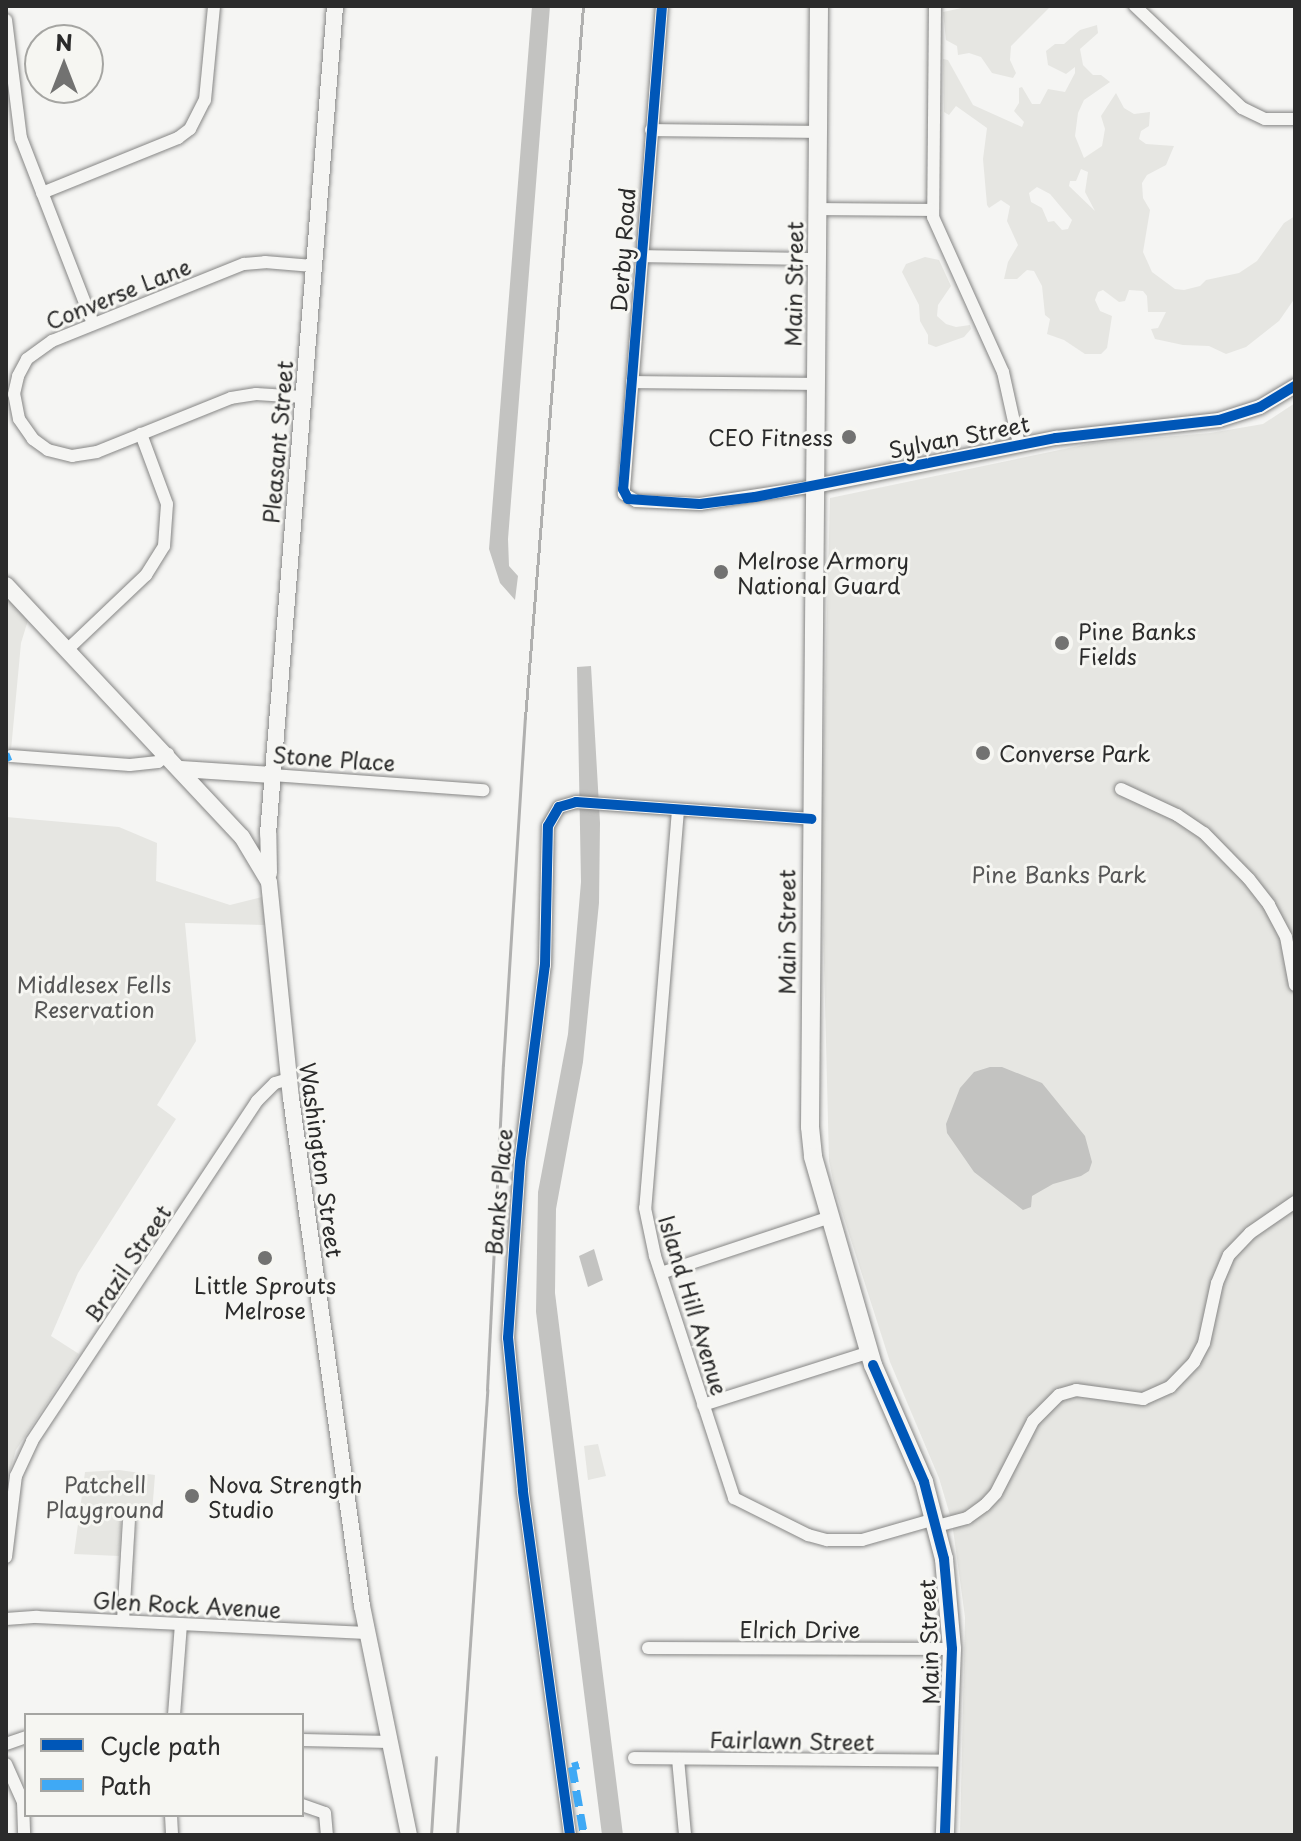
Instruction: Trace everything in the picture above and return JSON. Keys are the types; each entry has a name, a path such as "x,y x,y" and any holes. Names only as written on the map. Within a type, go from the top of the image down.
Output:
{"main road":[{"name":"Pleasant Street","path":"269,882 272,775 335,6"},
{"name":"Main Street","path":"819,6 810,1127 813,1157 870,1352 885,1397 924,1482 936,1523 949,1595 952,1649 945,1835"},
{"name":"Washington Street","path":"6,585 168,754 249,846 269,882 289,1079 366,1633 409,1835"},
{"name":"Stone Place","path":"181,769 272,775"}],"street":[{"path":"42,193 178,138 190,129 205,100 214,6"},
{"name":"Derby Road","path":"626,497 623,489 662,6"},
{"path":"935,6 932,210 1006,379 1019,444"},
{"path":"1135,6 1242,108 1271,120 1295,119"},
{"path":"6,20 18,128 93,324"},
{"path":"651,130 818,132"},
{"path":"817,209 932,210"},
{"path":"642,256 817,259"},
{"name":"Converse Lane","path":"303,397 256,394 231,398 91,454 66,455 37,443 19,419 15,388 27,359 46,343 244,264 265,262 313,266"},
{"path":"632,382 815,384"},
{"name":"Sylvan Street","path":"626,497 645,502 700,504 815,486 1019,444 1219,420 1267,403 1295,386"},
{"path":"68,649 146,575 164,546 167,504 141,434"},
{"path":"11,756 130,765 158,762 168,754"},
{"name":"Stone Place","path":"272,775 483,790"},
{"path":"1121,789 1177,815 1228,855 1269,905 1286,937 1295,985"},
{"name":"Banks Place","path":"570,1835 518,1449 508,1321 520,1162 545,965 548,826 559,807 576,802 811,819"},
{"name":"Island Hill Avenue","path":"678,810 645,1208 661,1273 734,1498 821,1539 852,1541 967,1518 990,1499 1033,1421 1059,1395 1076,1390 1143,1399 1170,1387 1194,1362 1204,1343 1217,1283 1229,1255 1250,1233 1295,1202"},
{"name":"Brazil Street","path":"6,1557 15,1484 23,1458 47,1417 118,1316 252,1108 268,1088 289,1079"},
{"path":"661,1273 830,1217"},
{"path":"703,1405 870,1352"},
{"path":"123,1621 129,1521"},
{"name":"Glen Rock Avenue","path":"6,1619 123,1621 366,1633"},
{"path":"174,1713 181,1624"},
{"name":"Elrich Drive","path":"648,1648 952,1649"},
{"path":"304,1740 390,1742"},
{"name":"Fairlawn Street","path":"634,1758 949,1761"},
{"path":"678,1759 685,1835"},
{"path":"6,1764 23,1802 24,1835"},
{"path":"304,1806 325,1813 327,1835"}],"green space":[{"path":"971,6 1051,6 1011,46 1010,60 1016,73 1013,78 992,73 981,57 969,53 958,55 957,46 946,40 943,12"},
{"path":"1097,25 1098,33 1080,49 1083,65 1093,75 1101,75 1110,82 1084,100 1078,113 1075,136 1084,158 1102,146 1105,129 1101,116 1116,93 1124,108 1134,114 1150,112 1149,126 1141,131 1139,139 1146,144 1174,146 1166,165 1147,175 1142,183 1143,198 1150,210 1143,252 1152,272 1175,289 1184,290 1200,286 1206,280 1239,273 1257,261 1284,223 1295,216 1295,298 1279,321 1246,347 1226,354 1209,346 1155,339 1151,329 1158,328 1166,312 1148,312 1147,296 1143,291 1129,290 1125,301 1119,302 1103,290 1098,292 1095,300 1100,311 1112,316 1107,348 1101,354 1085,354 1064,340 1047,334 1050,319 1045,315 1042,286 1034,271 1027,270 1017,279 1004,279 1008,262 1018,245 1007,221 1010,206 1001,200 989,208 987,205 983,159 987,128 956,106 949,115 944,112 943,59 948,60 973,105 1022,127 1024,122 1014,111 1019,103 1019,88 1022,87 1032,104 1040,104 1048,89 1065,92 1075,67 1066,74 1048,65 1046,51 1055,44 1064,44 1080,30","holes":["1081,169 1088,172 1085,192 1095,211 1069,186 1070,181 1076,181","1037,187 1050,194 1072,220 1068,229 1062,230 1054,221 1048,222 1042,208 1031,202 1029,193"]},
{"path":"925,257 939,260 951,286 938,305 937,316 946,324 956,327 970,325 971,329 964,337 936,347 928,344 928,335 920,321 919,305 902,272 906,264"},
{"name":"Pine Banks Park","path":"1295,403 1295,1835 960,1835 965,1617 952,1522 939,1478 890,1362 835,1190 829,1161 821,842 830,498 1093,443 1210,433 1263,424"},
{"path":"6,594 29,617 21,643 6,804"},
{"name":"Middlesex Fells Reservation","path":"6,817 119,827 157,843 156,881 230,905 262,897 265,925 185,923 196,1041 157,1105 176,1119 78,1273 51,1336 79,1354 16,1450 6,1484"},
{"path":"598,1444 606,1476 588,1480 584,1446"},
{"name":"Patchell Playground","path":"119,1470 155,1475 152,1513 122,1512 119,1556 74,1554 85,1472"}],"shaded area":[{"path":"532,6 550,6 508,539 509,566 518,576 515,600 500,583 489,549"},
{"path":"591,666 600,823 599,903 583,1062 556,1209 555,1293 623,1835 602,1835 536,1312 538,1192 568,1034 581,882 577,667"},
{"path":"1002,1067 1042,1083 1085,1136 1092,1162 1089,1171 1081,1176 1053,1184 1032,1196 1031,1207 1023,1210 974,1172 947,1133 946,1124 960,1088 974,1072"},
{"path":"594,1249 603,1280 588,1287 579,1256"}],"railway":[{"path":"457,1835 487,1390 525,718 583,6"},
{"path":"431,1835 436,1757"}],"marked path":[{"path":"6,758 11,756"},
{"path":"579,1765 572,1767 584,1835"}],"cycle path":[{"path":"662,6 623,489 628,499 700,504 755,497 1056,438 1219,420 1260,407 1295,386"},
{"path":"570,1835 523,1490 508,1338 520,1162 545,965 548,826 559,807 576,802 811,819"},
{"path":"873,1365 924,1482 944,1559 952,1649 945,1835"}],"place":[{"name":"CEO Fitness","path":"849,437"},
{"name":"Melrose Armory National Guard","path":"721,572"},
{"name":"Pine Banks Fields","path":"1062,643"},
{"name":"Converse Park","path":"983,753"},
{"name":"Little Sprouts Melrose","path":"265,1258"},
{"name":"Nova Strength Studio","path":"192,1496"}]}
